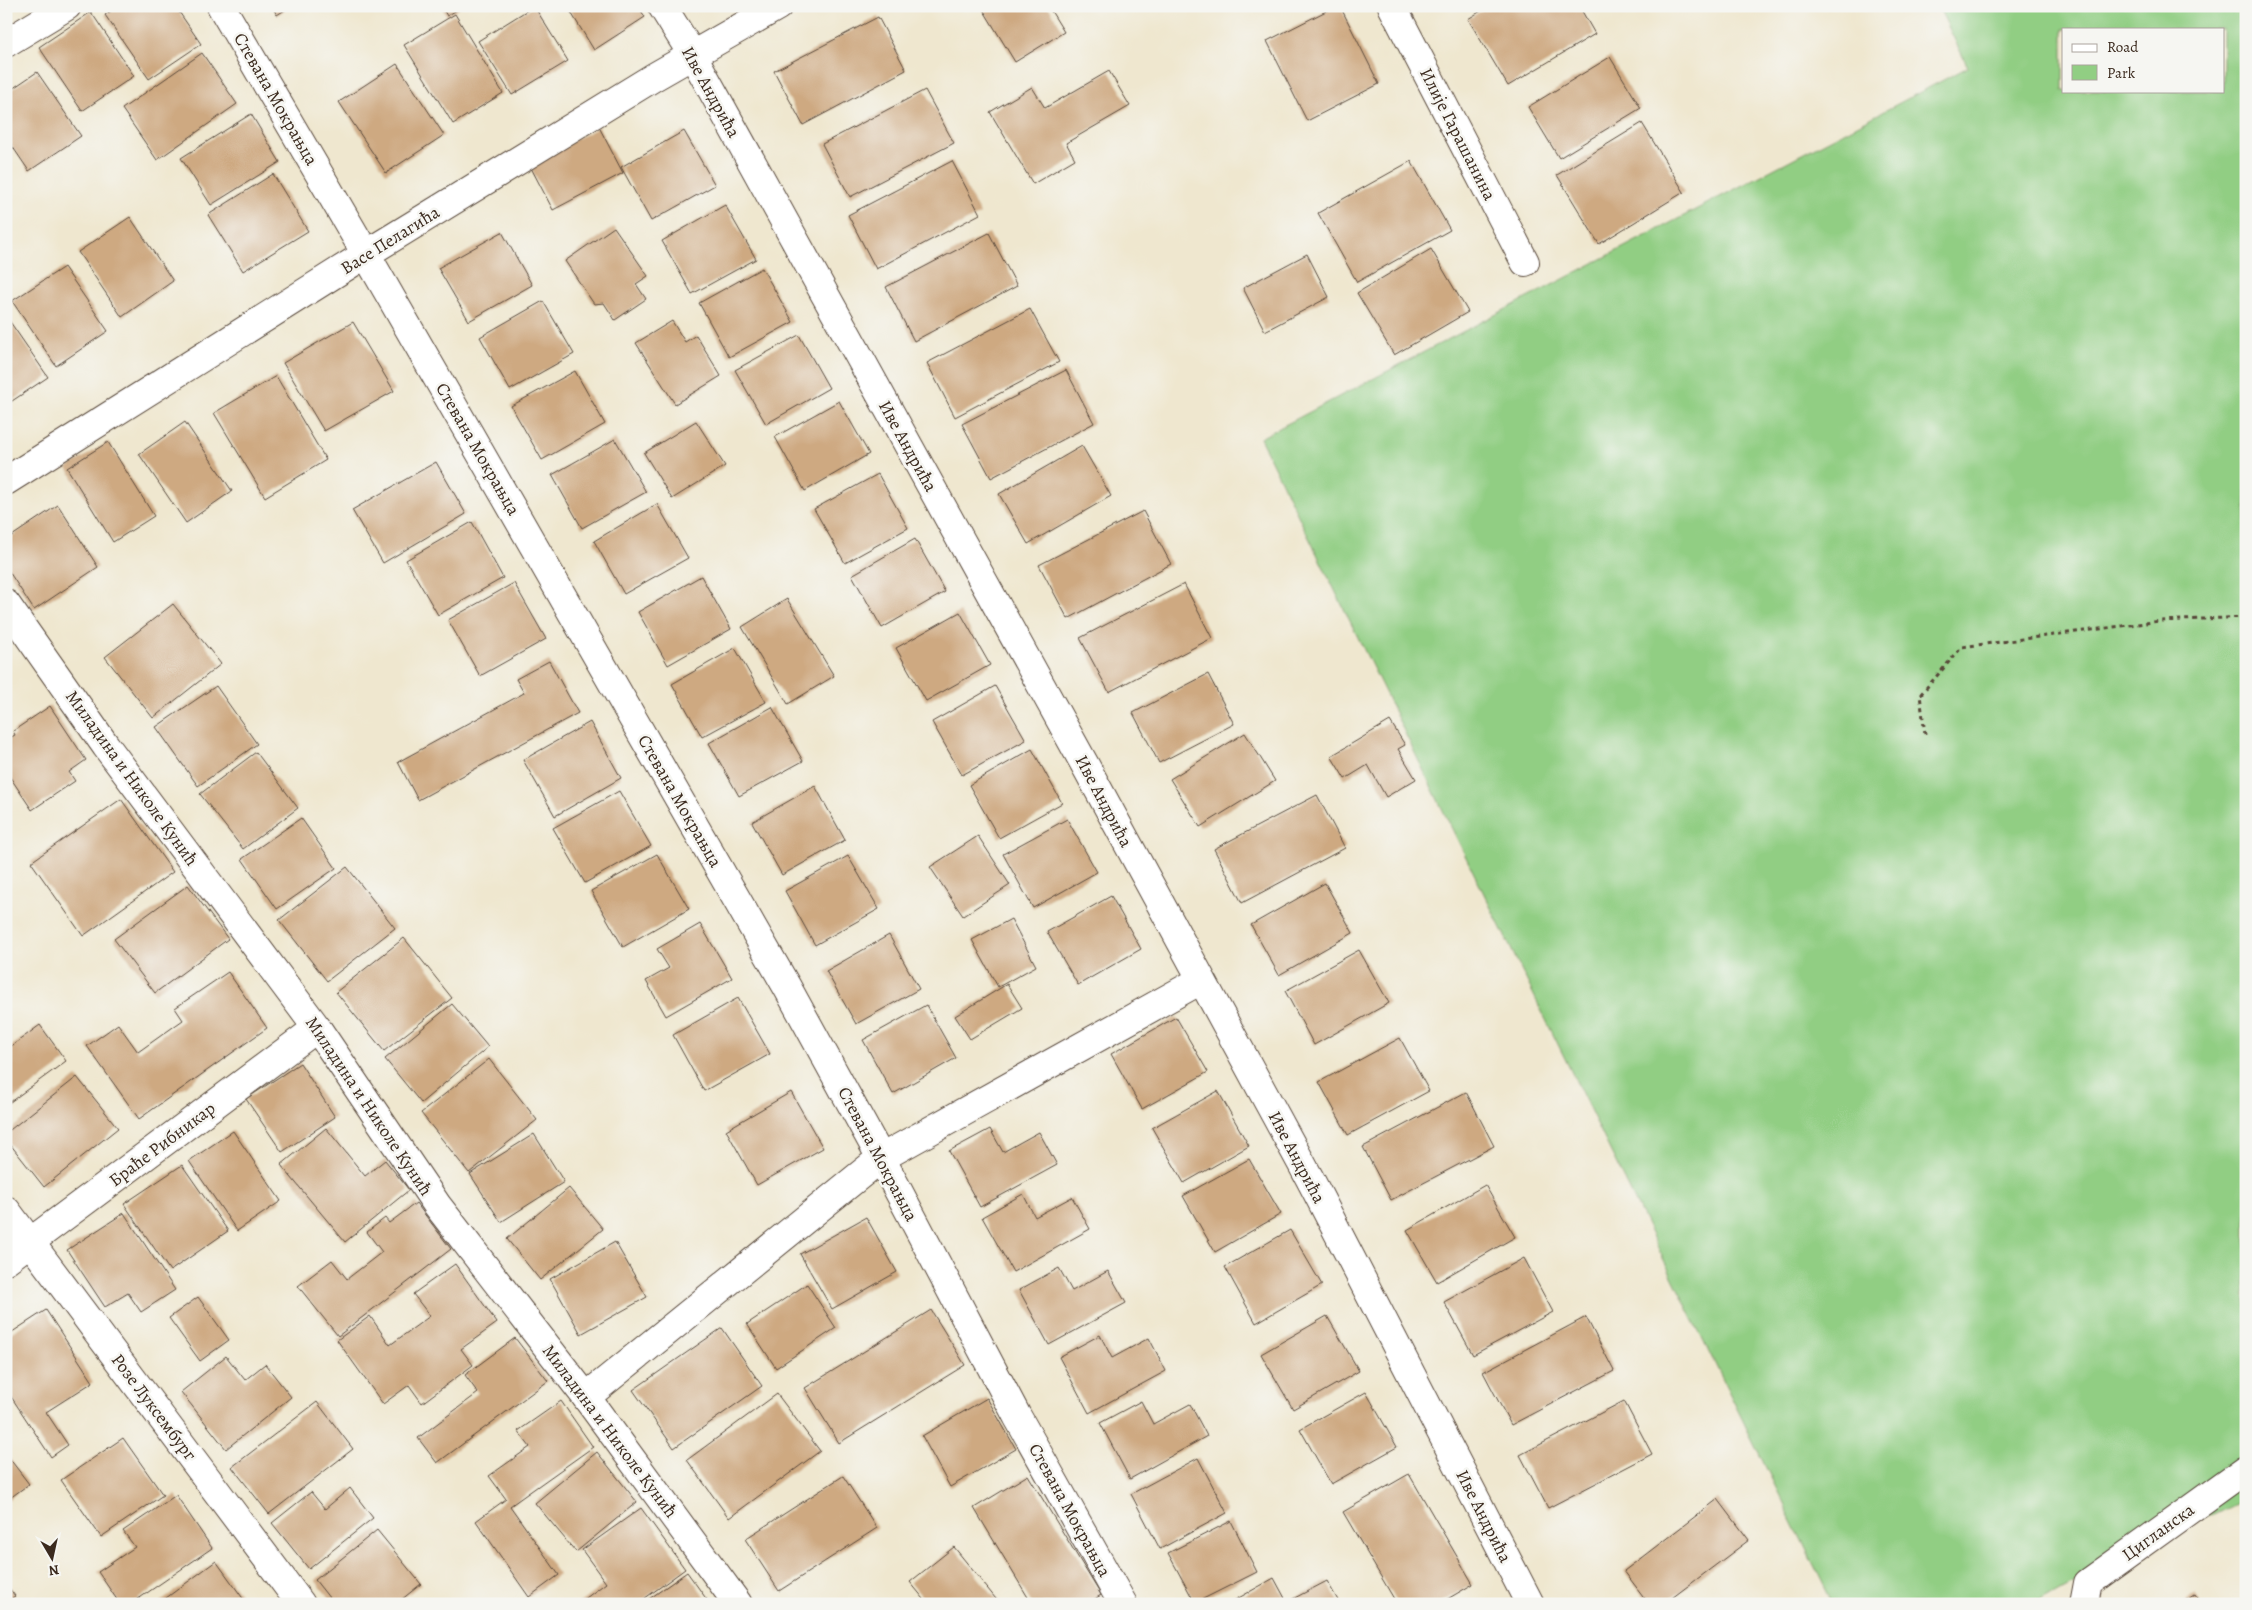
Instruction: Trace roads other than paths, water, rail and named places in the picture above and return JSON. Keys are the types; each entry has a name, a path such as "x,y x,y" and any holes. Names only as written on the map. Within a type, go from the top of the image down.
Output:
{"street":[{"path":"6,43 67,6"},
{"name":"Стевана Мокрањца","path":"222,6 782,979 881,1158 1017,1416 1123,1604"},
{"name":"Иве Андрића","path":"662,6 692,54 1085,765 1200,980 1310,1179 1530,1604"},
{"name":"Васе Пелагића","path":"6,481 366,254 692,54 778,6"},
{"name":"Илије Гарашанина","path":"1392,6 1525,262"},
{"name":"Миладина и Николе Кунић","path":"6,604 106,746 317,1028 437,1205 586,1397 738,1604"},
{"path":"586,1397 881,1158 1200,980"},
{"name":"Браће Рибникар","path":"6,1260 317,1028"},
{"name":"Розе Луксембург","path":"6,1210 302,1604"},
{"name":"Цигланска","path":"2084,1604 2088,1583 2246,1469"}]}
